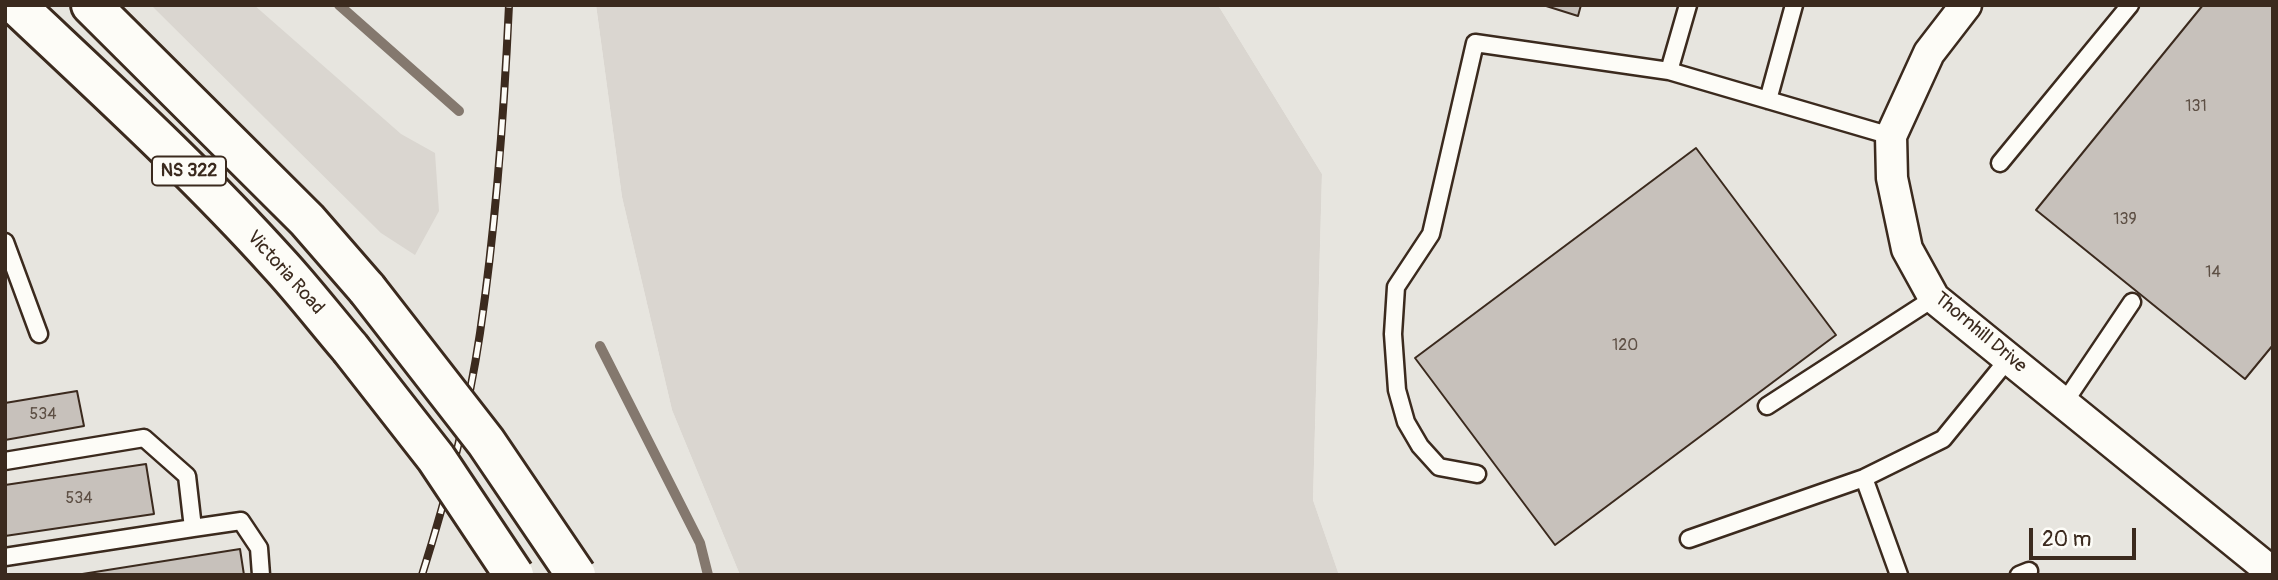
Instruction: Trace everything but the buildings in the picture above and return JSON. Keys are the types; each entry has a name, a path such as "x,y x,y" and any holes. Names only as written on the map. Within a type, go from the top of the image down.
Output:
{"main road":[{"name":"Victoria Road","path":"16,5 115,97 278,263 350,348 436,458 514,575"},
{"name":"NS 322","path":"91,5 307,220 367,289 486,442 576,575"}],"street":[{"name":"Thornhill Drive","path":"1966,5 1929,53 1891,136 1892,178 1907,250 1934,298 2273,573"}],"lane":[{"path":"1669,71 1688,5"},
{"path":"1768,100 1794,5"},
{"path":"2000,163 2130,5"},
{"path":"1478,474 1438,467 1420,446 1406,422 1397,390 1393,334 1396,287 1431,234 1475,43 1669,71 1891,136"},
{"path":"5,242 39,334"},
{"path":"1767,406 1934,298"},
{"path":"2064,403 2132,302"},
{"path":"1689,539 1864,478 1943,439 2008,358"},
{"path":"5,461 144,438 187,476 194,528"},
{"path":"1864,478 1899,575"},
{"path":"5,557 241,521 259,548 261,575"}],"shaded area":[{"path":"5,5 596,5 622,197 672,410 740,575 5,575"},
{"path":"151,5 254,5 401,134 435,153 439,211 415,255 381,233"},
{"path":"596,5 1218,5 1322,174 1313,500 1339,575 740,575 672,410 622,197"},
{"path":"1218,5 2273,5 2273,575 1339,575 1313,500 1322,174"}],"waterway":[{"path":"339,5 459,111"},
{"path":"600,346 700,543 708,575"}],"railway":[{"path":"422,575 456,455 480,333 499,169 509,5"}]}
